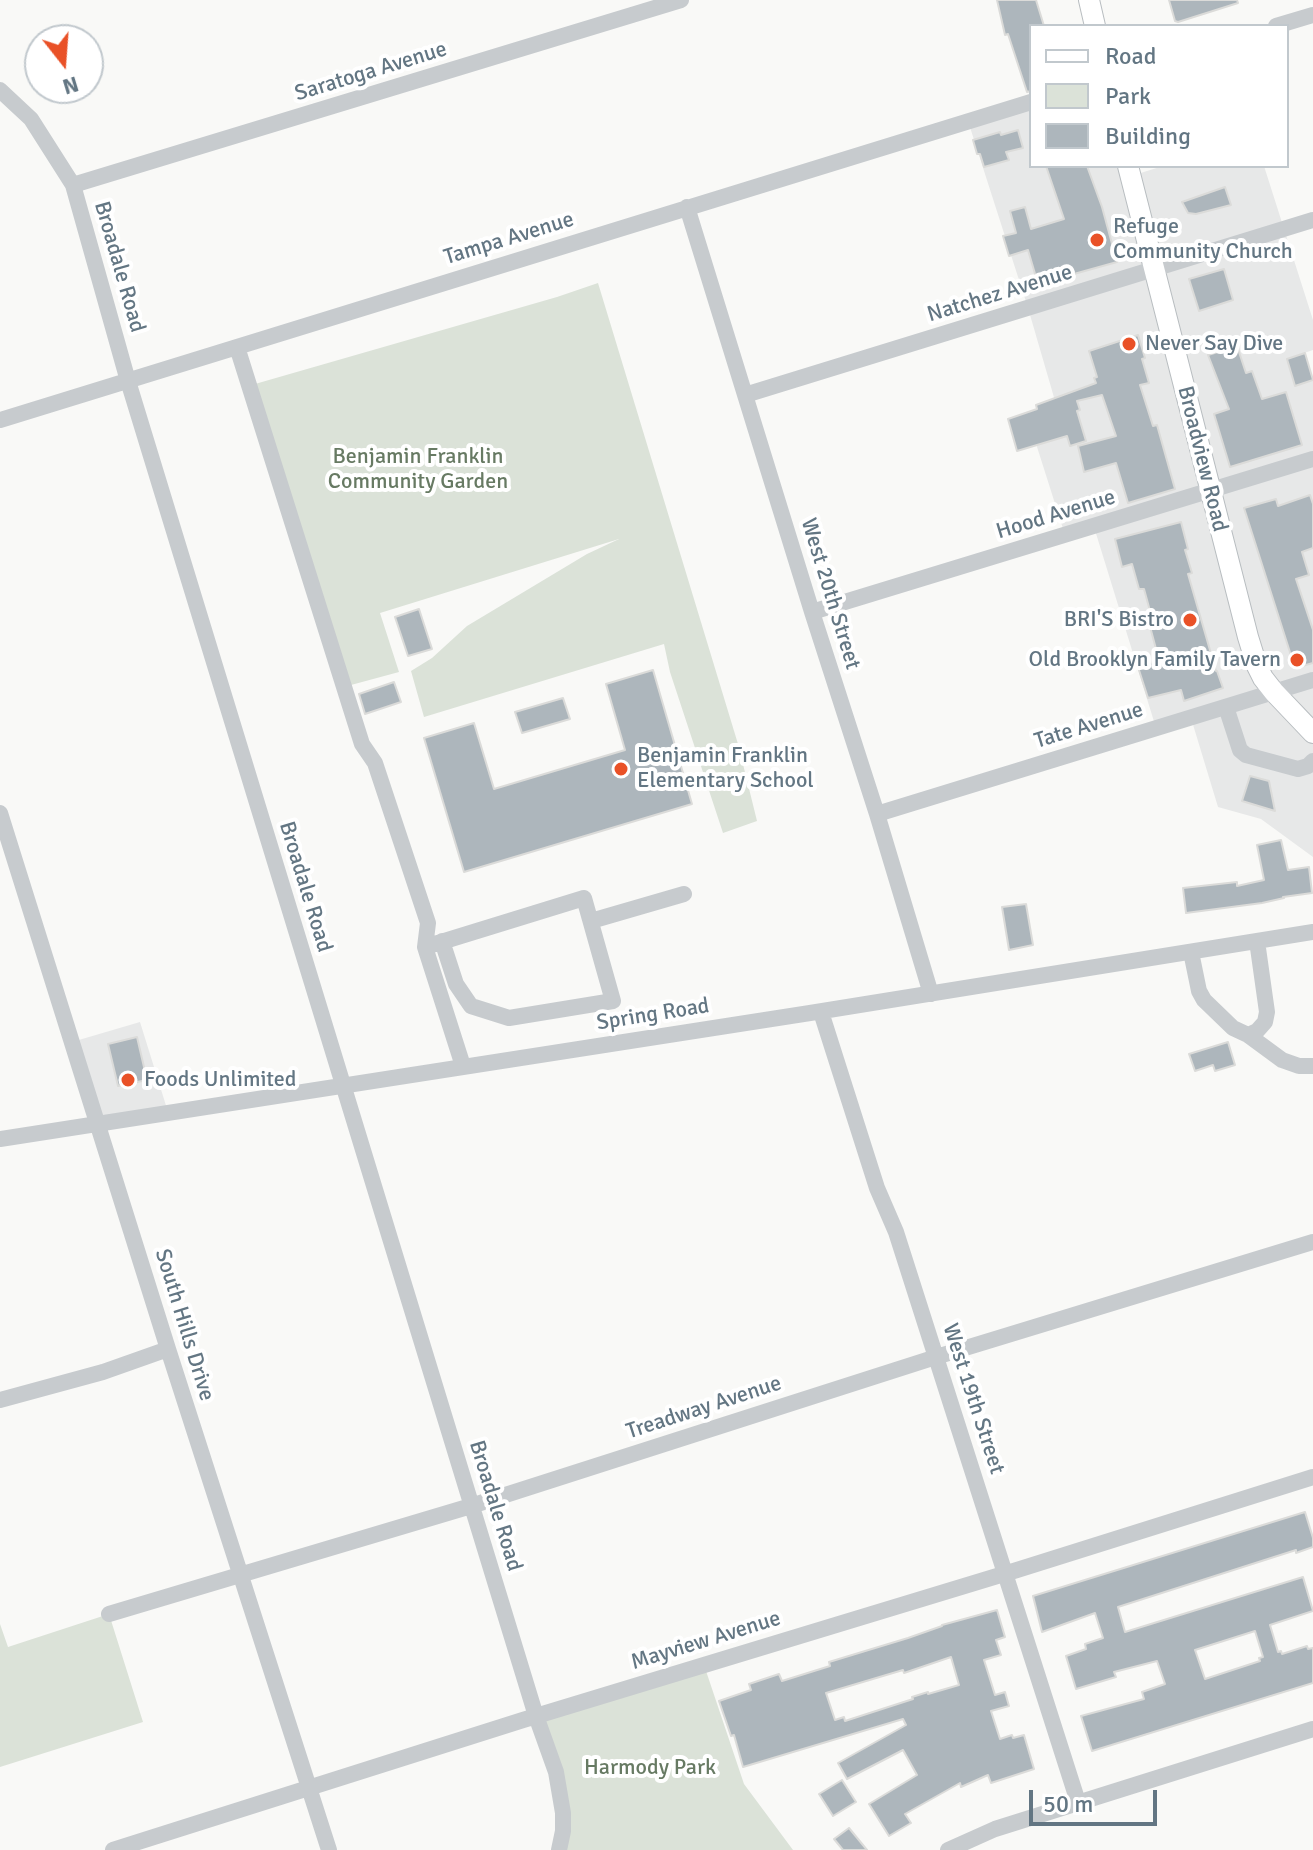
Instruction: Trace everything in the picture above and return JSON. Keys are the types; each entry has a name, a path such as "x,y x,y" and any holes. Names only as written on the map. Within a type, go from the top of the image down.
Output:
{"main road":[{"path":"1089,0 1095,24"},
{"name":"Broadview Road","path":"1128,168 1257,666 1274,692 1313,733"}],"street":[{"name":"Saratoga Avenue","path":"73,185 681,0"},
{"path":"1283,24 1313,15"},
{"name":"Broadale Road","path":"0,90 31,119 73,185 128,381 471,1506 556,1772 563,1813 559,1850"},
{"name":"Tampa Avenue","path":"0,420 1029,103"},
{"name":"West 20th Street","path":"687,207 931,994"},
{"name":"Natchez Avenue","path":"745,395 1313,220"},
{"path":"237,347 362,744 375,763 428,923 425,947 463,1066"},
{"name":"Hood Avenue","path":"812,612 1313,459"},
{"name":"Tate Avenue","path":"877,814 1313,680"},
{"path":"1226,707 1240,750 1246,755 1298,769 1313,761"},
{"name":"South Hills Drive","path":"0,813 329,1850"},
{"path":"591,921 684,894"},
{"path":"425,947 442,941 584,898 613,1001 509,1018 471,1006 456,984 442,941"},
{"name":"Spring Road","path":"0,1139 821,1012 1313,932"},
{"path":"1248,1035 1265,1022 1267,1012 1257,941"},
{"path":"1191,952 1199,991 1204,1000 1233,1028 1282,1060 1299,1066 1313,1066"},
{"name":"West 19th Street","path":"821,1012 877,1188 896,1232 1078,1802"},
{"name":"Treadway Avenue","path":"109,1614 471,1506 936,1357 1313,1242"},
{"path":"0,1400 103,1372 168,1349"},
{"name":"Mayview Avenue","path":"113,1850 536,1716 1313,1477"},
{"path":"948,1850 995,1829 1313,1729"}],"shaded area":[{"path":"1029,103 1029,168 1129,168 1131,176 1157,168 1265,168 1313,320 1313,350 1304,353 1313,380 1313,857 1261,819 1218,807 1191,718 1156,728 1094,527 1065,535 1031,428 1060,418 968,121"},
{"path":"140,1022 168,1112 98,1123 72,1042"}],"green space":[{"name":"Benjamin Franklin Community Garden","path":"598,283 738,744 757,821 723,833 670,672 664,644 424,717 411,671 432,658 467,626 587,554 619,539 380,613 399,672 351,685 255,384"},
{"path":"109,1614 143,1722 0,1767 0,1624 8,1647"},
{"name":"Harmody Park","path":"704,1665 744,1784 793,1850 559,1850 563,1831 536,1716"}],"building":[{"path":"997,0 1036,0 1043,24 1029,24 1029,92 1008,34 1005,35"},
{"path":"1169,0 1237,0 1238,3 1178,22"},
{"path":"1018,130 1023,148 1006,152 1009,160 984,167 973,140"},
{"path":"1047,168 1088,168 1117,262 1038,284 1028,250 1009,256 1003,236 1016,233 1010,211 1025,207 1031,229 1064,219"},
{"path":"1225,187 1231,205 1196,214 1188,213 1182,202"},
{"path":"1224,269 1233,300 1199,311 1189,279"},
{"path":"1138,335 1149,383 1140,385 1153,426 1157,425 1175,489 1128,503 1116,463 1084,472 1078,446 1116,436 1102,395 1077,401 1086,441 1070,446 1067,436 1017,451 1008,419 1096,383 1089,351"},
{"path":"1237,346 1246,373 1252,371 1262,399 1286,392 1302,445 1230,467 1214,414 1229,409 1208,355"},
{"path":"1305,353 1313,380 1295,386 1287,359"},
{"path":"1310,495 1313,504 1313,548 1302,552 1309,575 1296,579 1313,630 1313,663 1295,668 1244,508 1276,499 1278,506"},
{"path":"1181,522 1192,573 1188,574 1223,688 1184,701 1181,690 1148,698 1138,667 1159,660 1149,623 1153,622 1144,589 1139,589 1132,564 1122,567 1115,539"},
{"path":"419,609 432,649 408,656 395,617"},
{"name":"Benjamin Franklin Elementary School","path":"653,670 692,804 464,872 424,738 474,723 494,789 625,750 606,684"},
{"path":"394,682 401,702 365,714 359,694"},
{"path":"563,698 570,719 522,733 515,712"},
{"path":"1250,776 1269,781 1275,811 1242,801"},
{"path":"1281,840 1288,870 1309,867 1312,893 1186,913 1183,888 1237,882 1237,886 1264,880 1257,845"},
{"path":"1026,904 1033,945 1009,950 1002,907"},
{"path":"137,1037 147,1080 118,1086 108,1044"},
{"path":"1228,1042 1235,1065 1215,1071 1213,1065 1195,1071 1189,1054"},
{"path":"1305,1512 1313,1547 1118,1607 1125,1632 1303,1577 1313,1611 1270,1625 1278,1652 1282,1654 1307,1646 1308,1649 1313,1648 1313,1683 1092,1751 1081,1716 1144,1699 1142,1692 1165,1684 1157,1661 1114,1672 1116,1677 1076,1689 1066,1656 1086,1649 1085,1644 1103,1638 1095,1613 1042,1632 1033,1596","holes":["1255,1631 1263,1657 1259,1658 1260,1661 1205,1679 1195,1650"]},
{"path":"997,1610 1005,1637 996,1640 1001,1655 984,1660 995,1695 1005,1692 1009,1706 991,1711 1000,1739 1024,1735 1034,1769 991,1783 988,1775 961,1787 960,1783 905,1814 911,1823 889,1836 869,1804 917,1775 903,1750 847,1779 838,1763 906,1725 903,1719 743,1767 734,1735 731,1736 719,1701 751,1690 749,1684 779,1674 782,1681 830,1666 829,1662","holes":["951,1657 959,1685 912,1697 845,1721 844,1717 835,1720 826,1693"]},
{"path":"842,1780 856,1802 833,1816 819,1794"},
{"path":"849,1828 867,1850 843,1850 834,1839"}],"place":[{"name":"Refuge Community Church","path":"1097,240"},
{"name":"Never Say Dive","path":"1129,344"},
{"name":"BRI'S Bistro","path":"1190,620"},
{"name":"Old Brooklyn Family Tavern","path":"1297,660"},
{"name":"Benjamin Franklin Elementary School","path":"621,769"},
{"name":"Foods Unlimited","path":"128,1080"}]}
